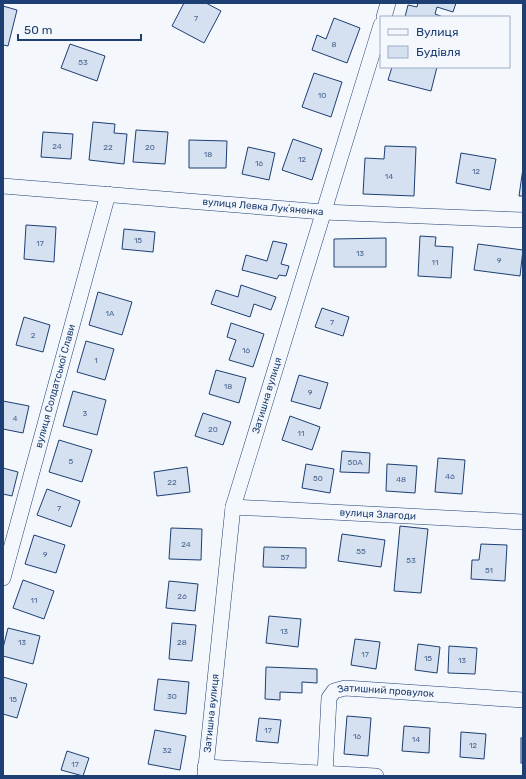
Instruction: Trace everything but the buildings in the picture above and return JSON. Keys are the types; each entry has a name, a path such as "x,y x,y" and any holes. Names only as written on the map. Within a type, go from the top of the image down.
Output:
{"street":[{"path":"384,16 388,3"},
{"name":"Затишна вулиця","path":"205,772 233,507 380,28"},
{"name":"вулиця Левка Лукʼяненка","path":"3,186 323,212 523,220"},
{"name":"вулиця Солдатської Слави","path":"3,578 108,194"},
{"name":"вулиця Злагоди","path":"233,507 523,522"},
{"name":"Затишний провулок","path":"325,774 329,698 334,692 345,688 523,700"},
{"path":"205,772 376,776"}]}
